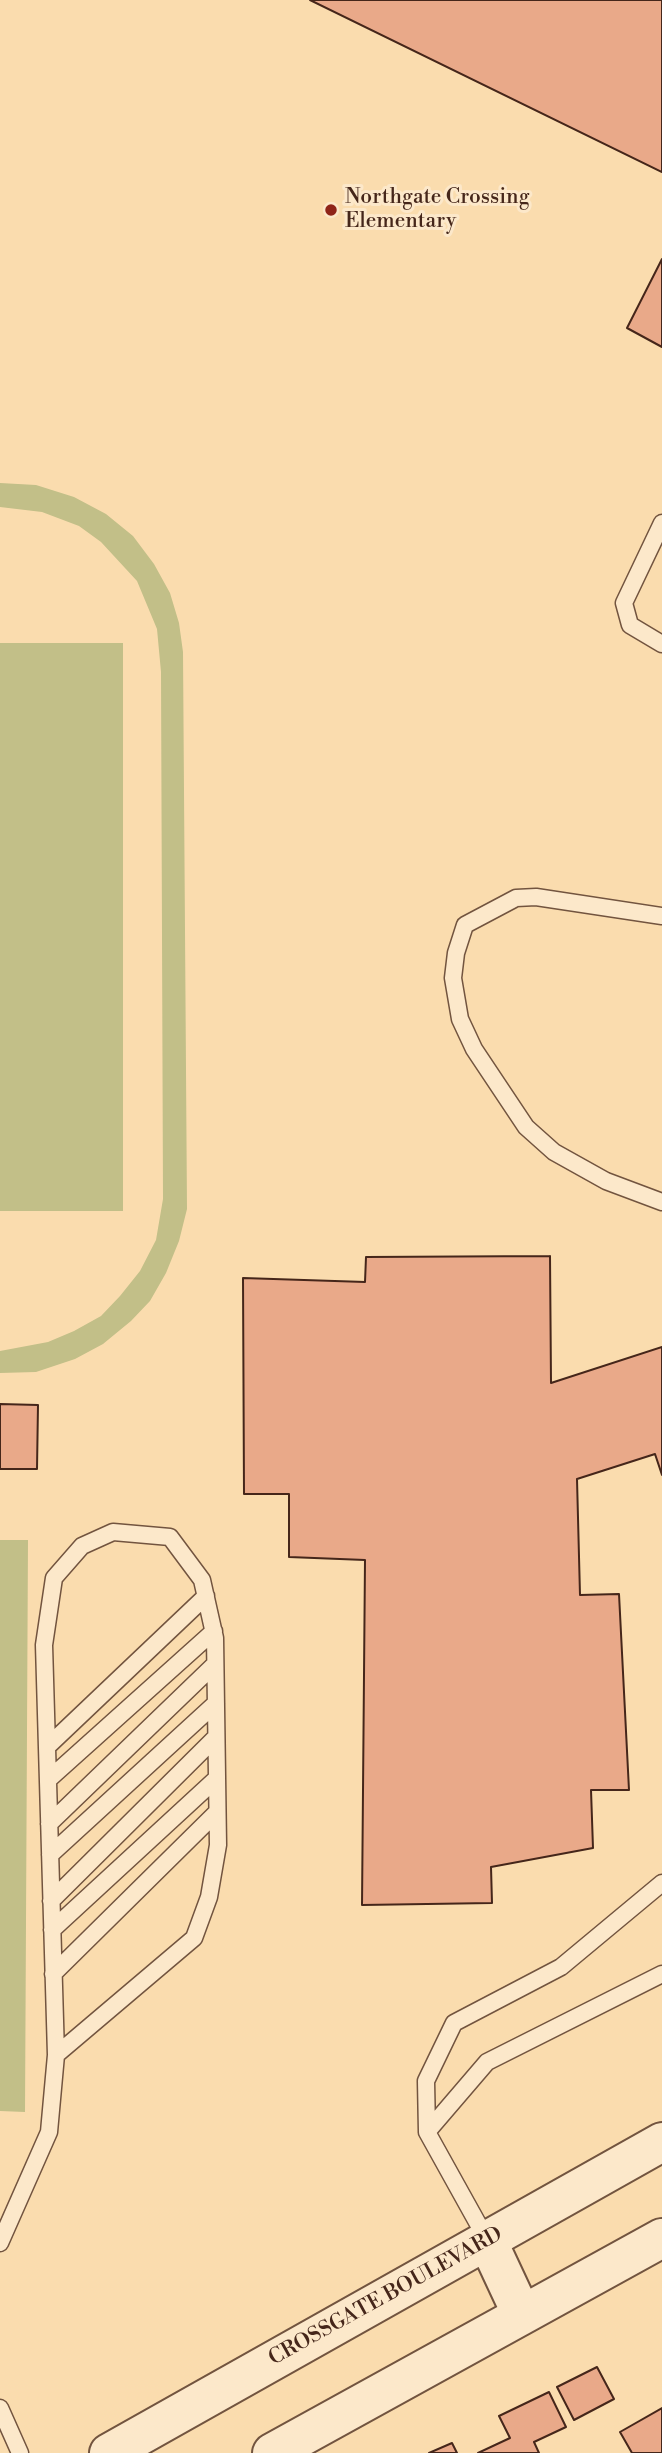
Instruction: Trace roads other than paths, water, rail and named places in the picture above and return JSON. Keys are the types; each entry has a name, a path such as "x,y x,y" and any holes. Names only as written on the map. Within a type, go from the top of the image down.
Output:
{"street":[{"name":"CROSSGATE BOULEVARD","path":"109,2453 662,2142"},
{"path":"272,2453 662,2238"},
{"path":"487,2240 522,2315"}],"lane":[{"path":"662,523 624,603 630,625 662,644"},
{"path":"662,916 536,897 516,898 465,925 456,953 453,978 460,1019 474,1049 526,1127 554,1152 606,1181 662,1202"},
{"path":"0,2243 49,2132 56,2055 44,1645 54,1578 82,1546 113,1532 170,1537 202,1580 214,1631 218,1845 209,1897 194,1938 56,2055"},
{"path":"47,1746 206,1597"},
{"path":"48,1780 214,1631"},
{"path":"49,1824 215,1664"},
{"path":"50,1855 216,1703"},
{"path":"51,1901 216,1737"},
{"path":"52,1930 217,1778"},
{"path":"53,1974 217,1812"},
{"path":"487,2240 427,2132 426,2081 454,2023 561,1967 662,1883"},
{"path":"427,2132 487,2062 662,1975"},
{"path":"0,2409 20,2453"}],"place":[{"name":"Northgate Crossing Elementary","path":"331,210"}]}
